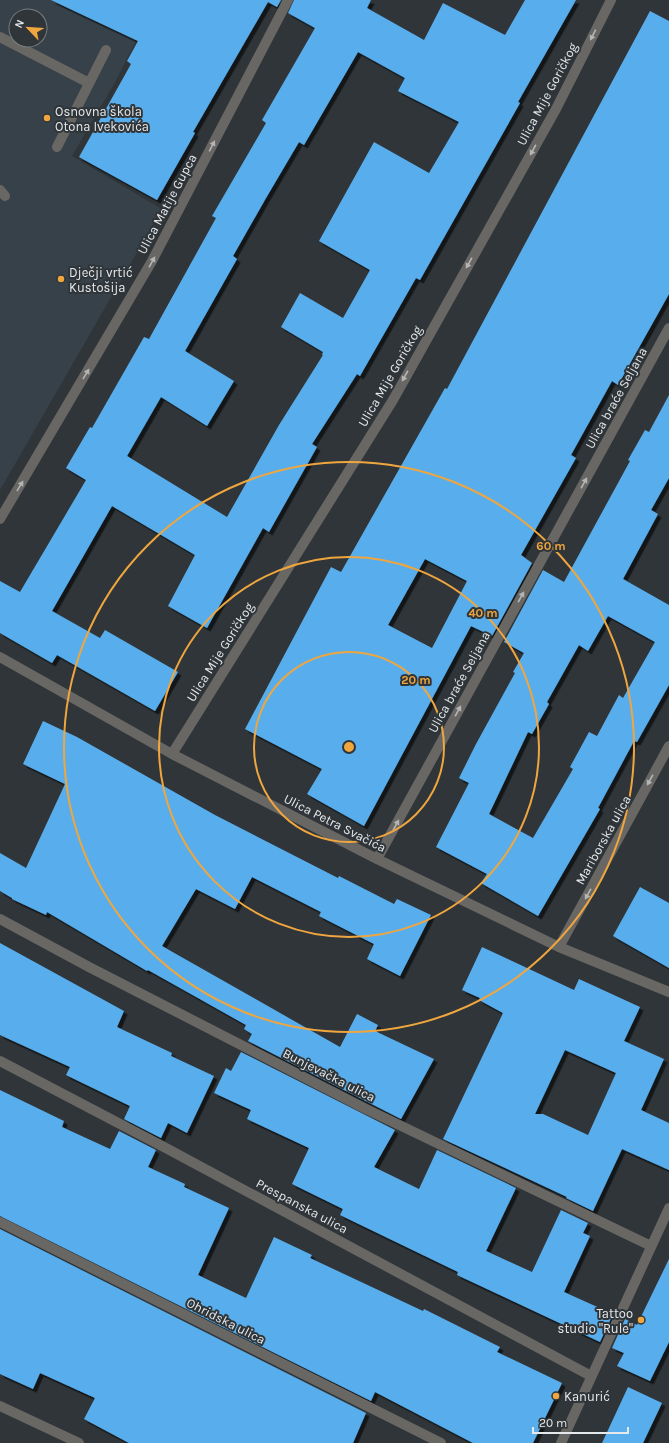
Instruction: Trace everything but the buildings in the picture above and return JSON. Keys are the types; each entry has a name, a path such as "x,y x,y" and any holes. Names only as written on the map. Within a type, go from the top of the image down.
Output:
{"street":[{"name":"Ulica Matije Gupca","path":"0,519 152,261 288,0"},
{"name":"Ulica Mije Goričkog","path":"172,754 392,400 556,109 611,0"},
{"path":"0,37 89,83"},
{"path":"57,147 106,50"},
{"name":"Ulica braće Seljana","path":"376,859 669,328"},
{"name":"Ulica Petra Svačića","path":"0,657 172,754 376,859 559,947 669,992"},
{"name":"Mariborska ulica","path":"559,947 669,746"},
{"name":"Bunjevačka ulica","path":"0,919 89,967 364,1108 651,1246"},
{"name":"Prespanska ulica","path":"0,1061 164,1147 591,1376"},
{"path":"561,1443 669,1208"},
{"name":"Ohridska ulica","path":"0,1222 441,1443"},
{"path":"0,1406 79,1443"}],"shaded area":[{"name":"Dječji vrtić Kustošija","path":"0,0 157,0 114,84 72,156 162,209 0,490"}],"place":[{"name":"Osnovna škola Otona Ivekovića","path":"47,118"},
{"name":"Dječji vrtić Kustošija","path":"61,279"},
{"name":"Tattoo studio \"Rule\"","path":"641,1320"},
{"name":"Kanurić","path":"556,1396"}]}
